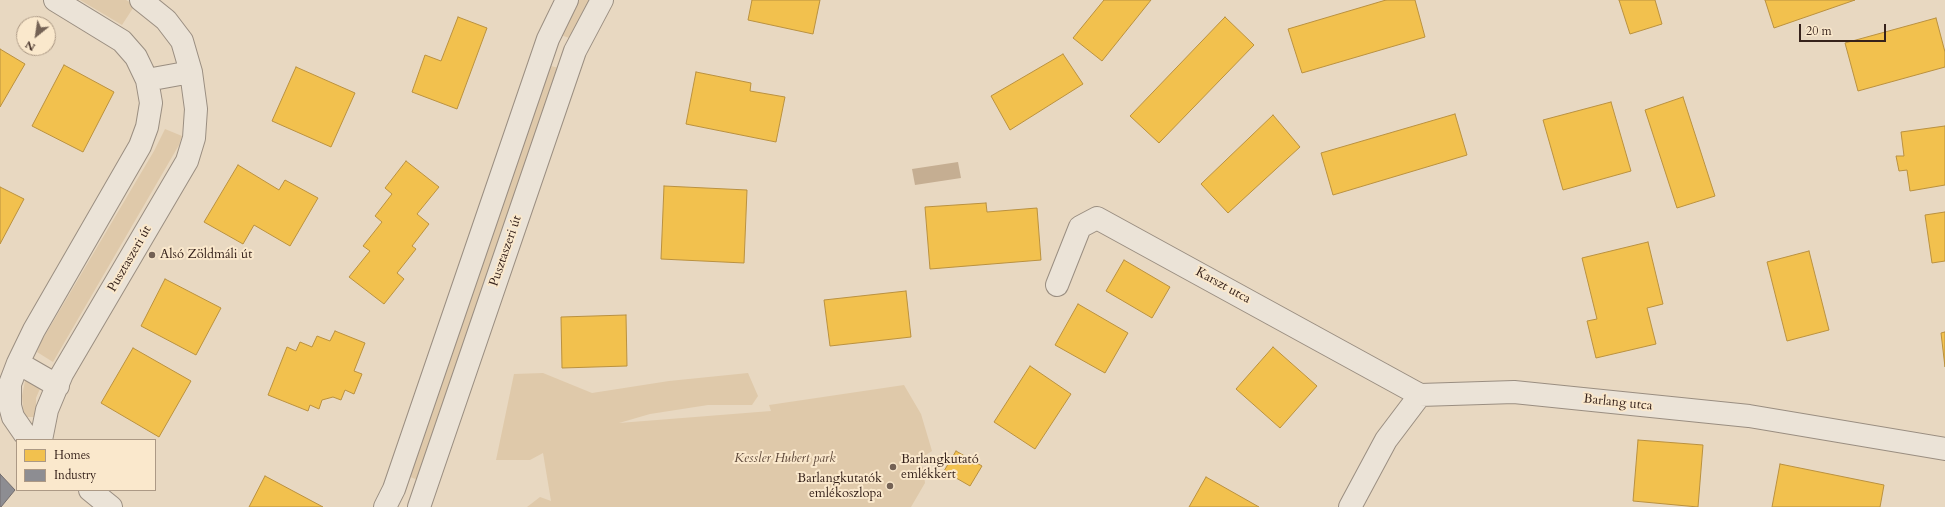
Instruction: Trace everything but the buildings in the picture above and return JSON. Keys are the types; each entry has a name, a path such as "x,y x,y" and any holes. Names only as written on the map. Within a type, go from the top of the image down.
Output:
{"street":[{"path":"30,439 13,417 5,389 34,330 140,146 148,127 151,103 147,80 136,57 122,41 56,0"},
{"name":"Pusztaszeri út","path":"41,439 47,410 66,368 187,161 194,138 196,109 191,72 182,41 166,20 141,0"},
{"path":"385,507 394,490 548,39 567,0"},
{"name":"Pusztaszeri út","path":"419,507 575,50 602,0"},
{"path":"548,39 575,50"},
{"path":"147,80 191,72"},
{"name":"Karszt utca","path":"1058,285 1080,227 1097,218 1420,395"},
{"path":"18,363 58,386"},
{"name":"Barlang utca","path":"1420,395 1514,392 1749,416 1945,449"},
{"path":"1350,507 1386,440 1420,395"},
{"path":"91,491 111,507"}],"green space":[{"path":"80,0 126,0 135,5 122,25"},
{"path":"573,0 592,0 572,39 558,34"},
{"path":"547,65 559,68 420,481 408,476"},
{"path":"165,129 182,136 179,145 53,362 37,352 41,342 154,151"},
{"name":"Kessler Hubert park","path":"543,373 592,393 669,381 748,373 758,396 752,405 708,405 650,414 619,423 771,411 769,405 904,385 921,414 932,451 917,461 923,467 925,483 911,507 527,507 540,497 551,501 543,453 530,460 496,460 514,374"},
{"path":"26,376 42,384 36,398 36,417 24,417 22,396"}],"shaded area":[{"path":"958,162 961,178 915,185 912,169"}],"place":[{"name":"Alsó Zöldmáli út","path":"152,255"},
{"name":"Barlangkutató emlékkert","path":"893,467"},
{"name":"Barlangkutatók emlékoszlopa","path":"890,486"}]}
